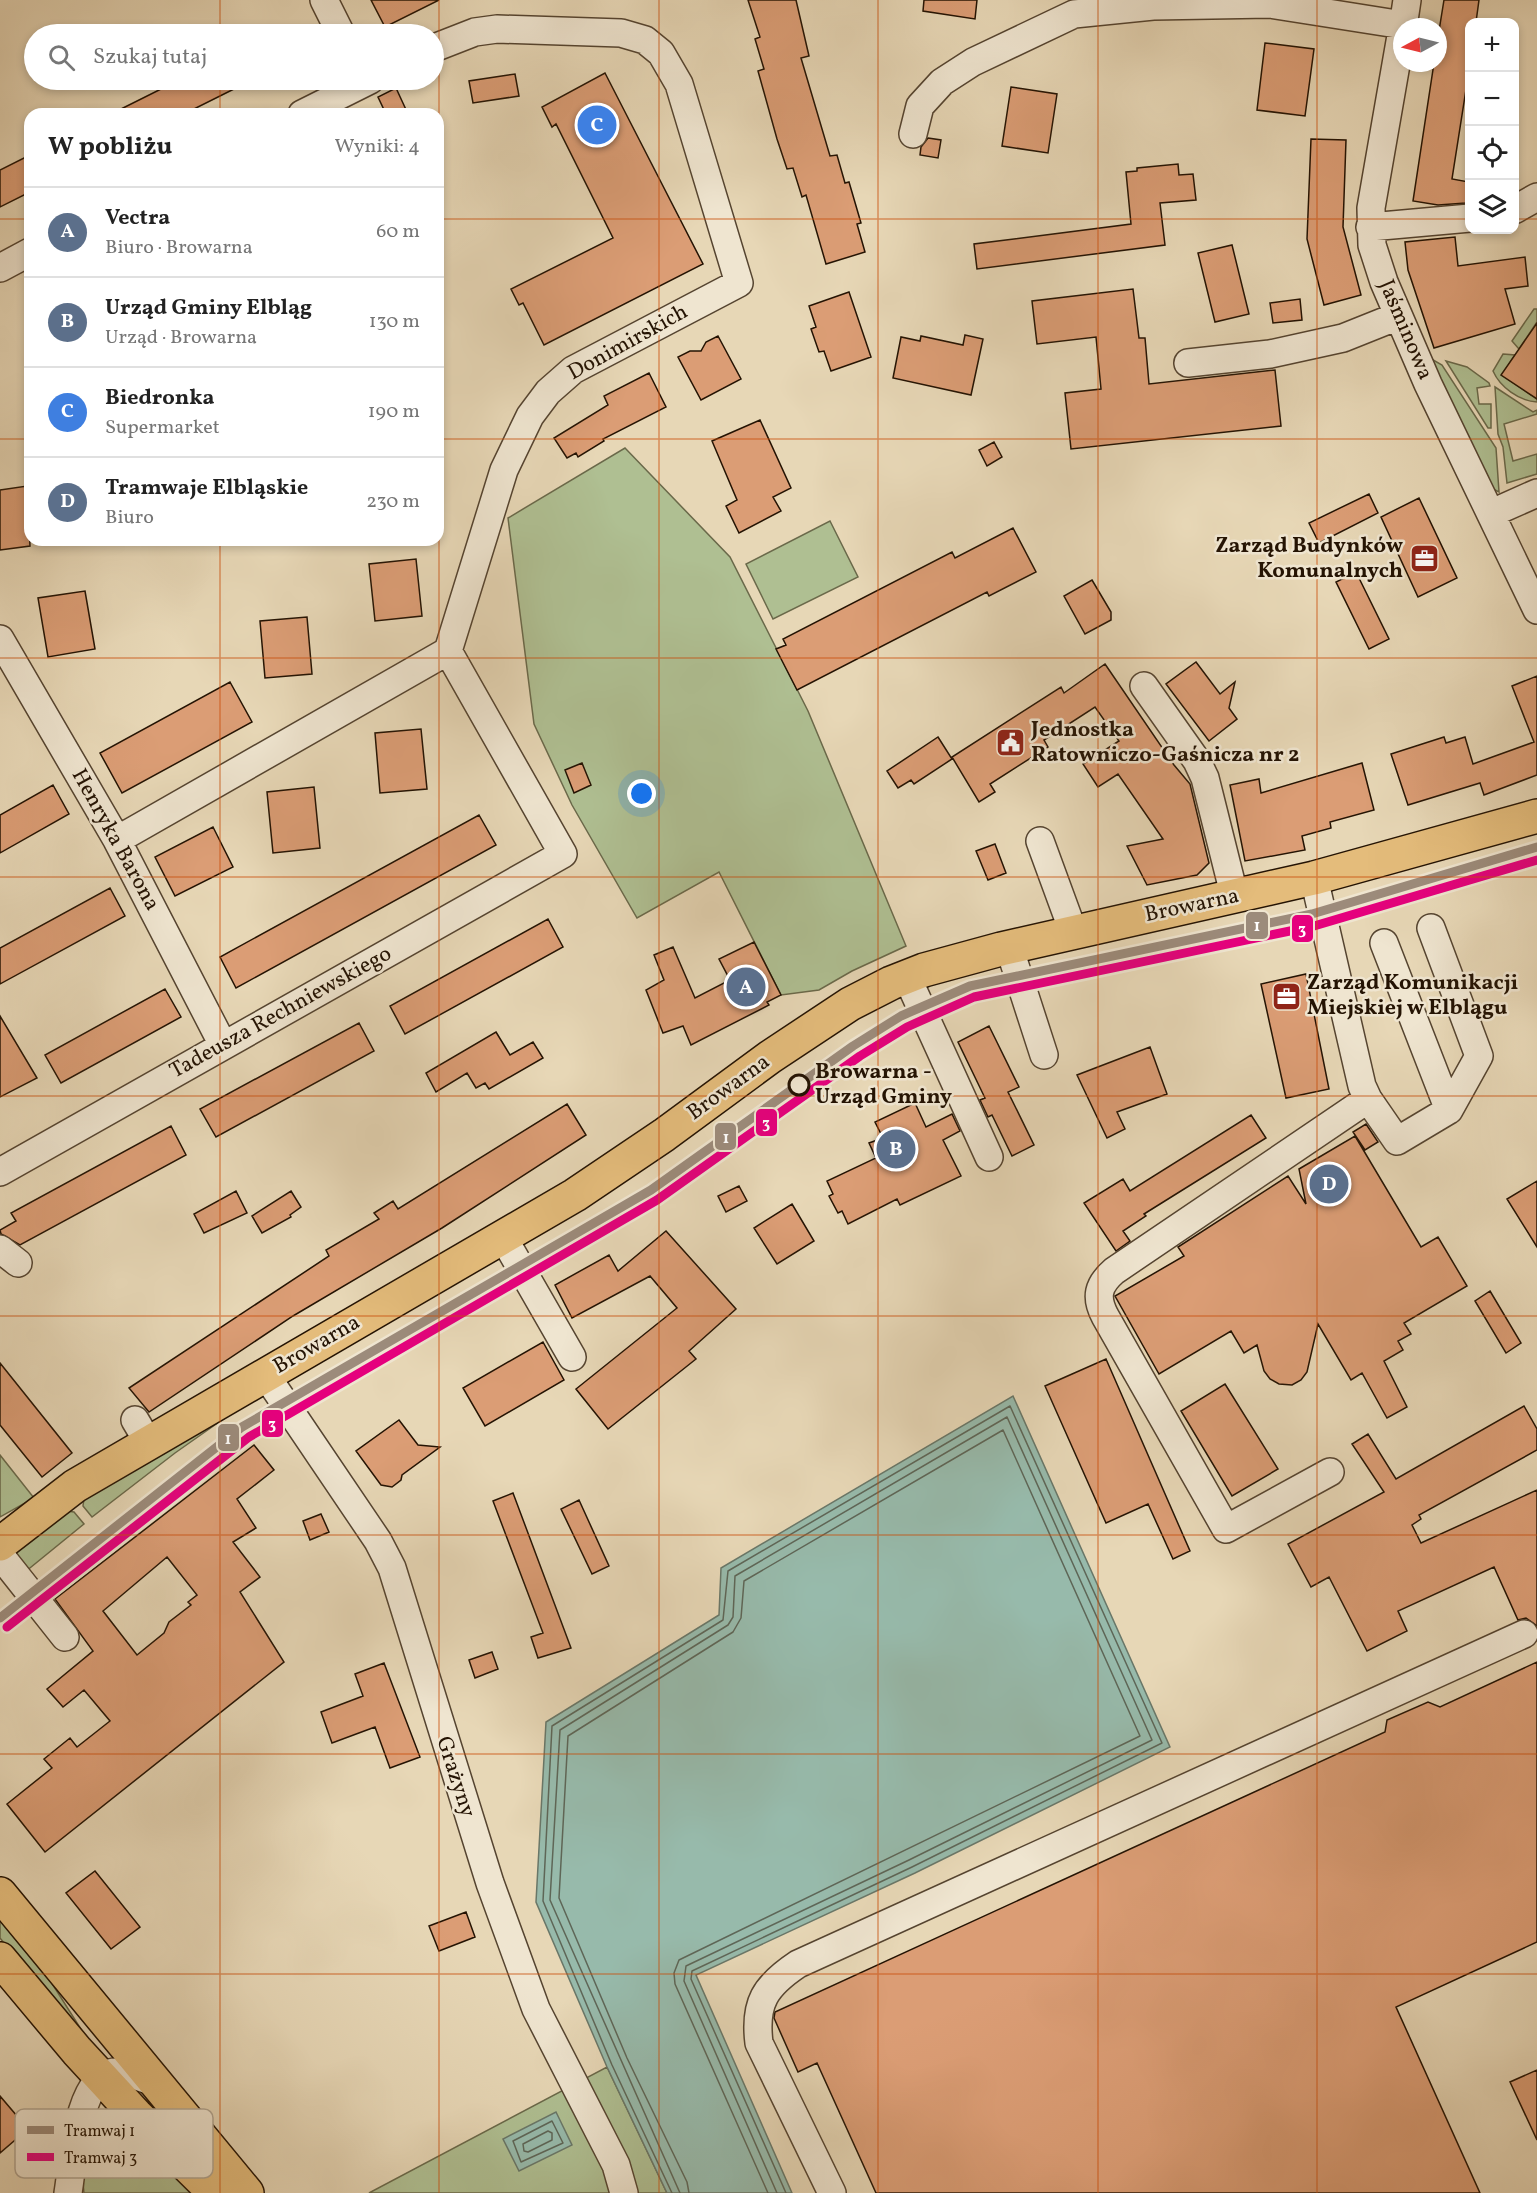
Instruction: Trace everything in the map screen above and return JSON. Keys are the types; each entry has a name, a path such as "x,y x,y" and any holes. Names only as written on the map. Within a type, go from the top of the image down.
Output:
{"main road":[{"name":"Browarna","path":"0,1544 142,1431 265,1374 503,1237 622,1164 831,1016 907,977 1073,931 1235,898 1314,878 1537,816"},
{"path":"0,1894 177,2109"},
{"path":"0,1959 102,2078 132,2109"},
{"path":"213,2152 247,2193"},
{"path":"200,2178 215,2193"}],"street":[{"path":"324,0 336,24"},
{"path":"913,134 920,106 928,94 948,77 973,62 1074,14 1153,6 1270,4 1393,20"},
{"name":"Donimirskich","path":"444,44 467,35 497,29 621,33 645,40 655,47 669,63 679,84 739,283 573,370 548,392 530,416 504,470 448,651"},
{"name":"Jaśminowa","path":"1395,72 1371,208 1370,227 1377,263 1428,384 1537,610"},
{"path":"313,108 348,90"},
{"path":"1370,227 1465,218"},
{"path":"0,268 24,255"},
{"path":"1188,363 1269,354 1343,338 1398,316"},
{"path":"1492,513 1537,493"},
{"name":"Henryka Barona","path":"0,639 117,840 223,1045"},
{"path":"117,840 448,651"},
{"name":"Tadeusza Rechniewskiego","path":"0,1172 563,854 448,651"},
{"path":"1144,686 1197,761 1205,778 1235,898"},
{"path":"1040,841 1073,931"},
{"path":"1314,878 1362,1086 1368,1099 1397,1141 1449,1110 1479,1056 1431,928"},
{"path":"1384,943 1449,1110"},
{"path":"1009,947 1044,1055"},
{"path":"907,977 989,1157"},
{"path":"1330,1472 1226,1529 1105,1316 1098,1298 1099,1288 1114,1271 1368,1099"},
{"path":"503,1237 572,1357"},
{"name":"Grażyny","path":"265,1374 378,1541 392,1568 489,1883 536,2009 616,2165 624,2193"},
{"path":"0,1554 65,1637"},
{"path":"832,2193 759,2043 757,2021 763,1997 779,1977 798,1964 1524,1634"},
{"path":"83,2109 87,2095 102,2078 118,2071 155,2082"},
{"path":"68,2193 71,2178"}],"shaded area":[{"path":"1534,309 1537,309 1537,322 1519,349 1512,341"},
{"path":"1503,354 1515,355 1502,375 1531,395 1537,387 1537,402 1517,396 1505,388 1496,377 1493,371"},
{"path":"1428,357 1442,365 1496,448 1499,492 1491,488"},
{"path":"1446,361 1467,367 1489,383 1490,386 1477,388 1479,404 1491,404 1491,428 1488,428"},
{"path":"1495,387 1533,412 1537,410 1537,414 1504,424 1513,461 1537,454 1537,474 1507,483 1503,447 1498,434"},
{"path":"625,448 730,557 808,711 906,946 852,971 819,990 781,995 719,872 637,918 572,805 534,724 508,518"},
{"path":"830,521 858,577 773,619 746,564"},
{"path":"249,1401 175,1453 92,1517 83,1506 84,1498"},
{"path":"0,1455 34,1498 0,1517"},
{"path":"66,1511 74,1512 84,1524 25,1572 16,1560 15,1550"},
{"path":"0,1916 46,1974 84,2034 51,2001 0,1938"},
{"path":"607,2067 667,2193 369,2193"},
{"path":"84,2178 176,2178 191,2193 84,2193"}],"water":[{"path":"1013,1396 1170,1747 915,1873 696,1975 792,2193 667,2193 607,2067 536,1902 546,1722 719,1615 721,1568"},
{"path":"556,2112 572,2145 519,2171 503,2139"}],"building":[{"path":"371,0 439,0 391,24 383,24"},
{"path":"748,0 796,0 809,56 801,58 830,156 837,155 845,183 849,182 861,223 857,224 865,252 826,264 806,195 802,197 793,168 787,169 777,139 758,71 764,69 755,39 760,37"},
{"path":"924,0 977,0 975,19 923,11"},
{"path":"1444,0 1479,0 1477,18 1465,18 1465,96 1452,179 1465,181 1465,203 1438,205 1413,201 1433,72 1447,72 1447,18 1441,18"},
{"path":"1265,43 1314,49 1305,116 1257,110"},
{"path":"605,73 703,264 544,345 523,303 519,305 511,289 613,238 556,124 552,127 542,107"},
{"path":"515,74 519,96 473,103 469,81"},
{"path":"1011,87 1057,94 1048,153 1002,146"},
{"path":"159,90 232,90 196,108 123,108"},
{"path":"397,90 405,108 383,108 378,97"},
{"path":"928,138 941,140 938,158 920,155 921,147"},
{"path":"1311,139 1346,140 1343,227 1361,295 1324,305 1307,239"},
{"path":"24,158 24,195 0,207 0,170"},
{"path":"1178,164 1179,175 1193,174 1196,200 1160,203 1165,245 977,269 974,244 1131,224 1126,172 1137,171 1137,168"},
{"path":"1455,237 1458,266 1525,257 1528,286 1505,289 1515,324 1434,348 1408,270 1405,242"},
{"path":"1232,245 1249,314 1215,322 1198,253"},
{"path":"1133,289 1139,338 1145,338 1149,384 1275,370 1281,426 1071,449 1065,393 1101,389 1096,337 1037,344 1032,301"},
{"path":"849,292 871,357 831,371 824,351 819,352 811,329 816,327 809,306"},
{"path":"1300,299 1302,320 1273,323 1270,303"},
{"path":"1537,323 1537,399 1501,375"},
{"path":"965,335 983,339 971,395 893,378 901,337 920,341 921,336 963,345"},
{"path":"718,336 741,379 701,400 678,357 690,351 701,351 706,342"},
{"path":"649,373 666,407 603,439 604,441 578,457 576,453 567,458 554,438 608,405 604,396"},
{"path":"760,420 791,488 773,497 781,511 739,533 726,506 737,500 712,441"},
{"path":"994,442 1002,457 987,466 979,450"},
{"path":"24,486 24,546 30,546 0,550 0,490"},
{"path":"1369,494 1378,513 1319,543 1309,523"},
{"name":"Zarząd Budynków Komunalnych","path":"1419,498 1457,578 1418,597 1381,517"},
{"path":"1013,528 1036,572 989,596 987,592 797,690 776,649 786,645 783,639 952,552 955,558"},
{"path":"416,559 422,616 375,621 369,564"},
{"path":"1356,572 1389,639 1369,649 1336,582"},
{"path":"1092,580 1111,612 1111,620 1085,634 1064,596"},
{"path":"85,591 95,649 48,657 38,598"},
{"path":"307,617 312,674 265,678 260,621"},
{"path":"1196,662 1220,694 1235,682 1229,708 1237,719 1209,741 1166,684"},
{"path":"1105,664 1174,765 1190,784 1209,863 1197,875 1147,885 1127,846 1163,839 1118,774 1098,787 1083,764 1119,741 1095,707 1044,740 1048,747 990,784 995,792 979,802 952,757 1061,687 1064,693"},
{"path":"1537,676 1537,775 1484,795 1480,783 1408,805 1391,754 1444,737 1446,743 1465,737 1473,764 1534,742 1512,686"},
{"path":"230,682 252,722 122,793 100,753"},
{"path":"421,729 427,789 380,793 375,733"},
{"path":"938,737 952,759 914,784 911,780 898,788 887,771"},
{"path":"582,763 591,785 574,793 565,770"},
{"path":"1362,763 1374,810 1330,822 1331,828 1302,836 1305,850 1245,861 1230,785 1259,779 1261,793"},
{"path":"53,785 69,814 0,853 0,815"},
{"path":"314,787 320,848 273,853 267,792"},
{"path":"479,815 496,845 236,988 220,957"},
{"path":"213,827 233,867 175,896 155,857"},
{"path":"995,844 1006,873 988,880 976,851"},
{"path":"110,888 125,916 0,984 0,948"},
{"path":"548,919 563,947 405,1034 390,1006"},
{"path":"754,942 781,995 767,1002 769,1005 691,1045 683,1026 663,1033 646,990 664,980 654,955 673,947 695,998 730,980 719,959"},
{"path":"1306,974 1329,1089 1286,1098 1261,984"},
{"path":"165,989 181,1017 61,1083 45,1055"},
{"path":"0,1016 37,1078 0,1097"},
{"path":"359,1023 374,1051 216,1137 200,1109"},
{"path":"989,1026 1019,1087 1008,1092 1034,1145 1012,1156 992,1115 988,1117 980,1100 985,1098 958,1042"},
{"path":"496,1032 510,1055 533,1042 543,1058 489,1089 485,1083 476,1088 467,1073 436,1092 426,1073"},
{"path":"1150,1047 1167,1094 1117,1112 1125,1129 1107,1138 1077,1075"},
{"path":"915,1103 926,1127 952,1114 960,1131 943,1140 961,1176 900,1205 897,1199 848,1224 842,1211 838,1213 829,1196 833,1194 827,1181 876,1158 869,1143 883,1138 875,1122"},
{"path":"567,1104 586,1135 442,1228 293,1316 149,1412 129,1388 329,1256 326,1250 379,1219 374,1213 393,1201 398,1209"},
{"path":"1251,1115 1266,1138 1144,1214 1146,1216 1123,1231 1130,1241 1116,1251 1084,1203 1123,1179 1130,1191"},
{"path":"1366,1124 1378,1142 1365,1150 1353,1132"},
{"path":"171,1126 186,1155 20,1245 1,1234 0,1230 16,1221 11,1213"},
{"path":"1355,1136 1421,1247 1438,1237 1467,1286 1404,1323 1411,1334 1398,1341 1403,1350 1384,1361 1407,1407 1387,1418 1362,1373 1351,1380 1318,1324 1307,1372 1301,1380 1292,1385 1279,1384 1270,1379 1264,1371 1257,1345 1244,1353 1231,1331 1159,1374 1115,1296 1184,1256 1178,1247 1288,1176 1306,1204 1299,1169"},
{"path":"1537,1181 1537,1247 1507,1199"},
{"path":"739,1186 747,1201 726,1212 718,1196"},
{"path":"236,1191 247,1213 204,1233 194,1214"},
{"path":"291,1191 301,1207 290,1215 291,1217 262,1233 252,1216"},
{"path":"792,1204 814,1241 777,1264 754,1228"},
{"path":"666,1231 736,1309 689,1351 696,1359 608,1429 576,1389 677,1308 650,1276 572,1318 555,1285 609,1255 618,1271"},
{"path":"1490,1291 1521,1343 1506,1353 1475,1301"},
{"path":"543,1342 564,1380 485,1426 463,1388"},
{"path":"1106,1359 1190,1551 1173,1559 1148,1504 1106,1523 1045,1386"},
{"path":"0,1363 72,1453 42,1477 0,1425"},
{"path":"1225,1384 1278,1469 1232,1496 1181,1411"},
{"path":"1524,1406 1537,1429 1537,1450 1419,1515 1421,1519 1412,1525 1421,1543 1537,1490 1537,1626 1526,1618 1518,1620 1494,1567 1398,1611 1407,1631 1367,1651 1329,1577 1311,1587 1288,1544 1384,1492 1352,1444 1368,1434 1396,1479"},
{"path":"399,1420 418,1445 440,1447 402,1475 401,1480 392,1487 381,1485 356,1451"},
{"path":"254,1445 274,1470 237,1499 256,1528 233,1542 260,1577 240,1592 284,1662 45,1852 7,1804 52,1768 44,1759 70,1738 77,1747 110,1721 84,1690 63,1707 47,1689 93,1651 55,1599","holes":["167,1557 197,1595 188,1602 191,1605 169,1622 164,1633 137,1655 103,1611"]},
{"path":"513,1493 571,1648 538,1658 531,1637 543,1633 493,1501"},
{"path":"579,1500 609,1566 592,1574 561,1509"},
{"path":"321,1514 329,1532 310,1540 303,1521"},
{"path":"492,1652 498,1669 475,1678 469,1660"},
{"path":"1537,1662 1537,1942 1396,2007 1480,2193 876,2193 817,2063 798,2072 774,2018 775,2012 1385,1732 1387,1720 1428,1702 1440,1707"},
{"path":"384,1663 420,1757 390,1768 375,1727 332,1743 321,1712 363,1696 355,1674"},
{"path":"95,1871 140,1927 111,1949 66,1893"},
{"path":"466,1912 475,1937 439,1951 429,1926"},
{"path":"1537,2070 1537,2140 1510,2082"},
{"path":"0,2096 15,2114 15,2140 0,2153"}],"tram line":[{"name":"1","path":"0,1618 242,1427 651,1190 853,1046 901,1016 970,986 1312,914 1537,847"},
{"name":"3","path":"7,1627 249,1437 657,1200 860,1056 907,1027 974,997 1314,926 1537,860"}],"place":[{"name":"Biedronka","path":"597,125"},
{"name":"Zarząd Budynków Komunalnych","path":"1424,559"},
{"name":"Jednostka Ratowniczo-Gaśnicza nr 2","path":"1010,743"},
{"name":"Vectra","path":"746,987"},
{"name":"Zarząd Komunikacji Miejskiej w Elblągu","path":"1286,996"},
{"name":"Browarna - Urząd Gminy","path":"799,1085"},
{"name":"Urząd Gminy Elbląg","path":"896,1149"},
{"name":"Tramwaje Elbląskie","path":"1329,1184"}]}
